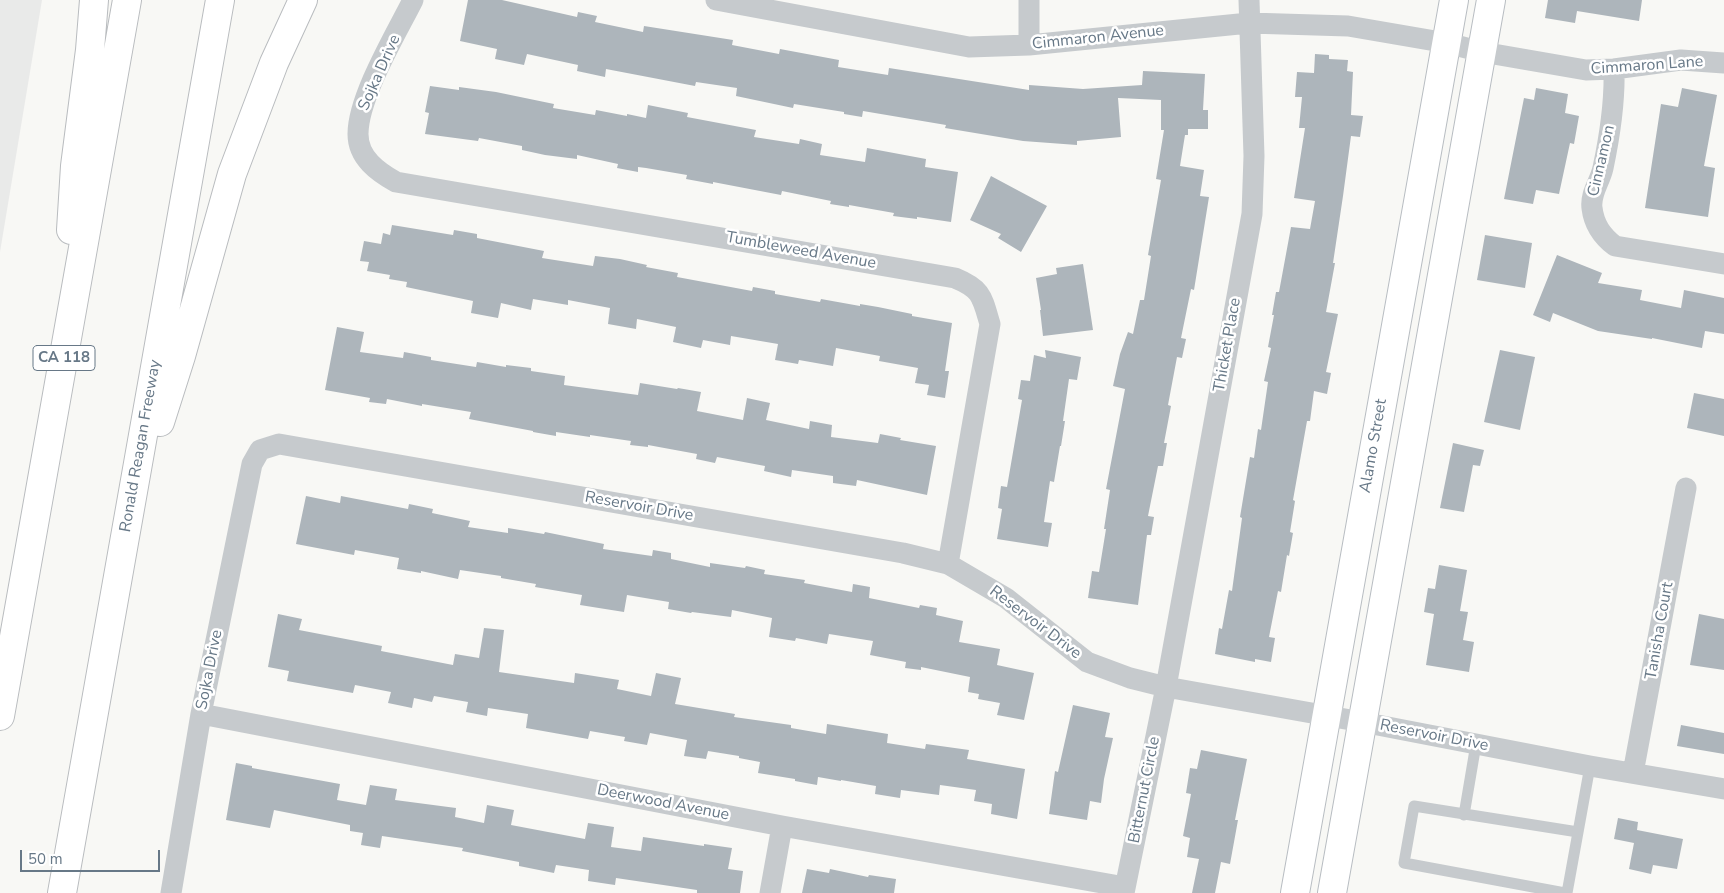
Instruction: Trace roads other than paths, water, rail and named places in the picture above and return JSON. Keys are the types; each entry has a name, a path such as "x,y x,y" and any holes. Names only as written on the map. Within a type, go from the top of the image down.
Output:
{"main road":[{"path":"65,352 74,166 90,50 94,0"},
{"name":"CA 118","path":"0,716 127,0"},
{"name":"Ronald Reagan Freeway","path":"62,893 220,0"},
{"path":"126,531 181,356 232,174 274,63 303,0"},
{"name":"Alamo Street","path":"1295,893 1454,0"},
{"path":"1332,893 1491,0"}],"street":[{"name":"Sojka Drive","path":"361,148 358,134 362,106 413,0"},
{"name":"Cimmaron Avenue","path":"716,0 969,47 1029,45 1249,23 1348,26 1447,43 1482,52"},
{"path":"1029,0 1029,45"},
{"name":"Thicket Place","path":"1166,687 1252,214 1254,156 1249,23 1250,0"},
{"name":"Cimmaron Lane","path":"1482,52 1586,70 1614,69 1681,60 1724,63"},
{"name":"Cinnamon","path":"1614,69 1613,116 1602,171 1593,192 1592,208 1595,222 1604,238 1615,246 1724,264"},
{"name":"Tumbleweed Avenue","path":"361,148 368,161 378,171 396,182 955,278 971,285 983,300 990,324 948,564"},
{"name":"Reservoir Drive","path":"260,450 279,444 893,551 948,564 1006,598 1087,662 1130,678 1166,687 1724,789"},
{"name":"Sojka Drive","path":"171,893 201,714 252,464 260,450"},
{"name":"Tanisha Court","path":"1633,773 1686,488"},
{"name":"Bitternut Circle","path":"1125,890 1166,687"},
{"name":"Deerwood Avenue","path":"201,714 1125,890"},
{"path":"770,893 782,826"}],"lane":[{"path":"1464,815 1476,744"},
{"path":"1578,832 1414,806 1404,863 1566,893 1578,832 1590,766"}]}
